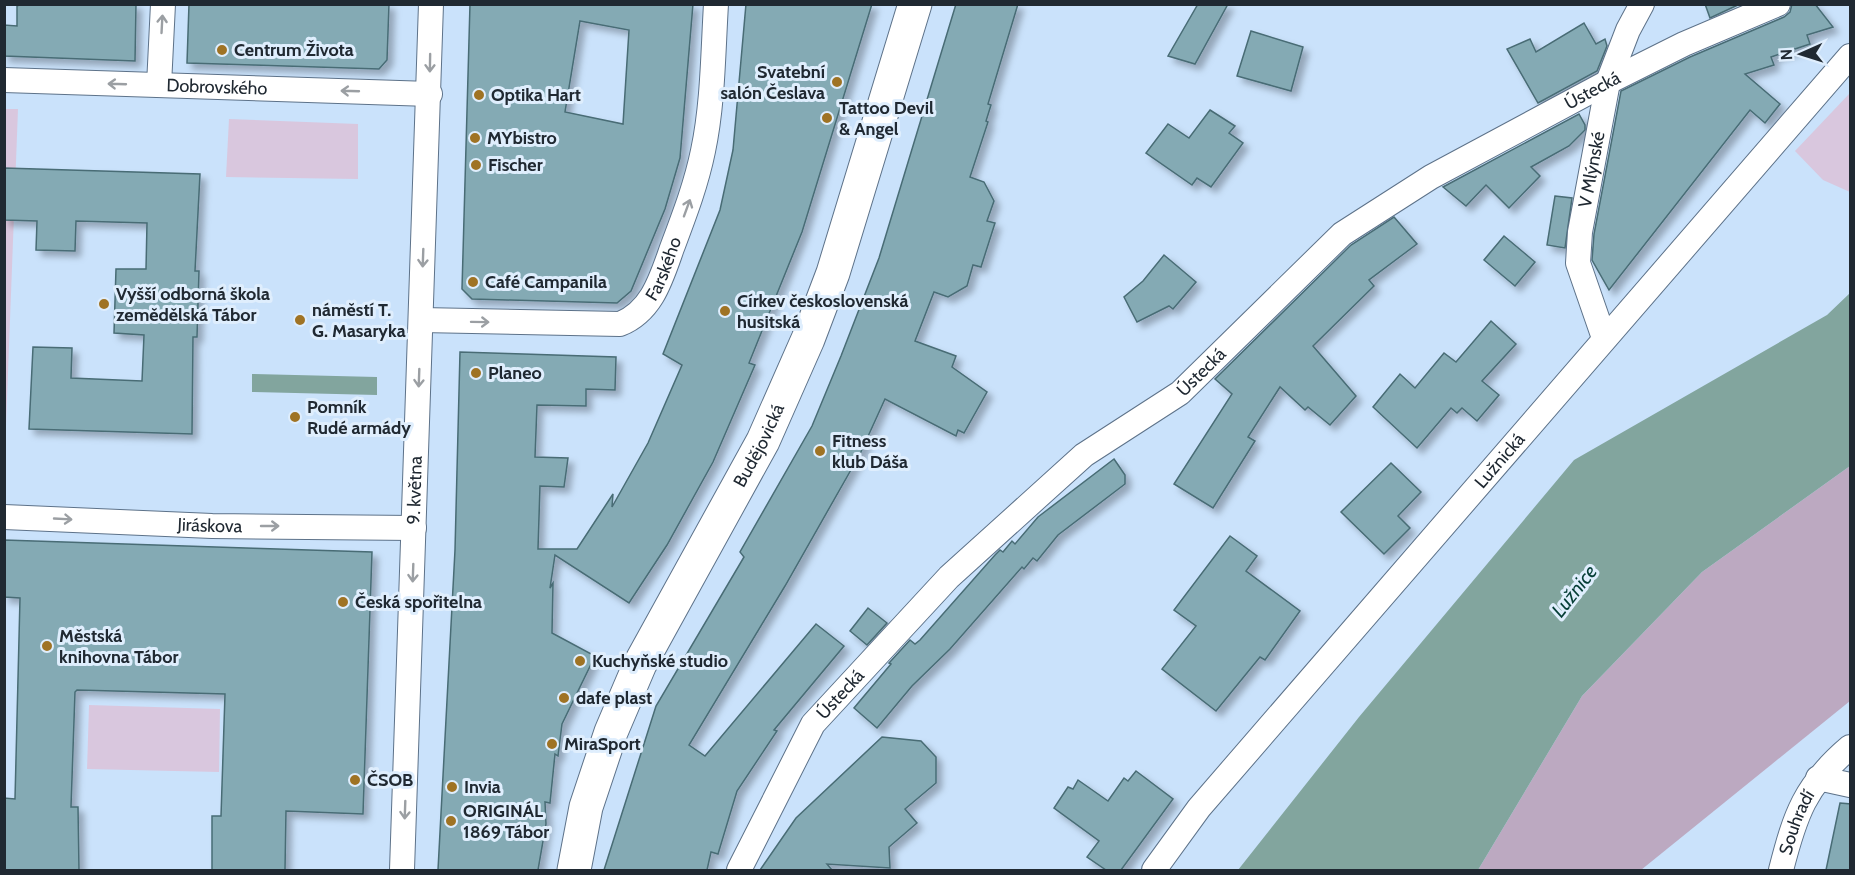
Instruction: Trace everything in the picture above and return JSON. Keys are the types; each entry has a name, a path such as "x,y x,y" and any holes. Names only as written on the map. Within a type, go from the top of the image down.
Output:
{"main road":[{"name":"Budějovická","path":"574,870 586,807 611,732 640,664 763,441 808,339 833,273 915,4"}],"street":[{"path":"159,85 163,4"},
{"name":"9. května","path":"402,870 430,94 431,4"},
{"name":"Farského","path":"421,320 620,324 645,307 656,290 671,252 695,186 704,149 716,4"},
{"name":"V Mlýnské","path":"1605,338 1578,263 1580,232 1608,82 1628,30 1642,4"},
{"name":"Ústecká","path":"739,870 813,724 957,569 1084,455 1180,393 1342,234 1431,177 1608,82 1684,44 1778,4"},
{"name":"Lužnická","path":"1154,870 1199,808 1851,56"},
{"name":"Dobrovského","path":"4,80 430,94"},
{"name":"Jiráskova","path":"4,517 212,526 414,528"},
{"name":"Souhradí","path":"1781,870 1793,821 1818,777 1851,747"},
{"path":"1818,777 1851,785"}],"shaded area":[{"path":"1850,93 1850,192 1823,180 1795,151"},
{"path":"4,109 18,109 5,452"},
{"path":"229,119 358,124 358,179 226,177"},
{"path":"1850,466 1850,701 1641,870 1478,870 1582,696 1702,572"},
{"path":"89,705 220,709 219,772 87,769"}],"water":[{"name":"Lužnice","path":"1850,293 1850,466 1702,572 1582,696 1478,870 1238,870 1359,717 1574,460 1827,315"},
{"path":"252,374 377,377 377,395 252,392"}],"building":[{"path":"21,4 136,4 135,61 4,56 4,25 17,26 17,6"},
{"path":"189,4 389,4 387,60 379,69 187,63"},
{"path":"470,4 693,4 680,158 665,209 631,291 617,303 472,299 462,289","holes":["580,21 629,30 623,124 565,112"]},
{"path":"746,4 872,4 802,232 749,363 755,365 713,462 667,545 629,603 555,555 550,588 553,583 552,633 595,656 562,724 558,756 555,754 550,803 545,802 546,824 538,870 438,870 455,550 460,352 616,357 615,390 586,389 586,406 537,405 535,457 568,458 564,487 540,486 538,549 577,549 613,494 612,507 648,443 682,365 663,354 720,210 733,150"},
{"path":"956,4 1018,4 988,104 991,105 986,121 988,122 970,177 984,182 994,201 987,221 995,223 981,267 973,265 967,286 948,297 934,292 915,341 956,356 952,367 987,392 964,433 958,430 956,436 885,399 860,454 785,586 689,745 705,756 816,624 844,646 774,730 777,731 737,791 718,854 711,852 707,870 604,870 656,706 744,557 740,552 812,426 841,356 879,258"},
{"path":"1198,4 1228,4 1195,64 1168,56"},
{"path":"1705,4 1740,4 1710,18"},
{"path":"1792,4 1815,4 1833,27 1807,35 1810,44 1771,57 1774,65 1745,74 1780,104 1765,123 1750,110 1609,290 1592,260 1594,234 1621,91 1690,57 1784,17 1790,12"},
{"path":"1584,23 1596,44 1605,39 1607,46 1597,71 1538,103 1507,49 1530,39 1536,52"},
{"path":"1251,31 1303,47 1291,91 1237,76"},
{"path":"1210,110 1235,126 1229,133 1243,143 1211,187 1197,178 1192,185 1146,153 1168,124 1189,138"},
{"path":"1579,114 1585,130 1569,146 1531,167 1540,176 1509,208 1486,185 1466,206 1443,187"},
{"path":"4,168 200,174 195,271 199,271 197,337 193,337 192,434 29,429 33,347 72,348 71,378 142,381 144,335 114,333 116,269 146,269 147,223 76,221 75,251 36,250 37,221 4,220"},
{"path":"1555,196 1572,198 1565,248 1547,245"},
{"path":"1394,217 1417,244 1369,280 1374,286 1313,346 1356,396 1330,425 1308,407 1305,410 1280,387 1248,437 1255,441 1213,508 1174,484 1232,394 1215,379 1351,245"},
{"path":"1504,236 1535,262 1515,286 1484,260"},
{"path":"1164,255 1196,282 1173,309 1169,306 1137,322 1124,297 1143,281"},
{"path":"1491,321 1516,344 1482,381 1499,395 1477,421 1462,408 1457,413 1451,408 1417,448 1373,407 1400,374 1415,388 1444,353 1456,362"},
{"path":"1114,459 1125,475 1125,484 1058,535 1037,561 1033,558 1024,569 1022,567 950,649 912,686 877,728 854,708 910,640 915,644 920,640 1000,550 1003,552 1012,541 1015,544 1038,517"},
{"path":"1391,463 1421,492 1398,516 1410,528 1384,554 1341,512"},
{"path":"1230,536 1257,556 1246,571 1300,611 1265,660 1260,657 1216,711 1162,669 1196,626 1174,610"},
{"path":"4,540 372,552 363,814 286,811 285,870 212,870 212,816 221,816 225,694 77,690 75,692 71,807 78,807 79,870 4,870 4,798 15,799 20,598 4,597"},
{"path":"868,608 887,623 867,645 850,631"},
{"path":"882,737 921,741 936,757 936,783 905,809 917,823 889,847 890,868 827,864 832,870 760,870 796,818"},
{"path":"1136,771 1173,799 1121,870 1106,870 1087,857 1099,841 1054,808 1068,787 1073,789 1078,780 1108,801 1124,778 1128,781"},
{"path":"1840,803 1851,804 1851,870 1826,870"}],"place":[{"name":"Centrum Života","path":"222,50"},
{"name":"Svatební salón Česlava","path":"837,82"},
{"name":"Optika Hart","path":"479,95"},
{"name":"Tattoo Devil & Angel","path":"827,118"},
{"name":"MYbistro","path":"475,138"},
{"name":"Fischer","path":"476,165"},
{"name":"Café Campanila","path":"473,282"},
{"name":"Vyšší odborná škola zemědělská Tábor","path":"104,304"},
{"name":"Církev československá husitská","path":"725,311"},
{"name":"náměstí T. G. Masaryka","path":"300,320"},
{"name":"Planeo","path":"476,373"},
{"name":"Pomník Rudé armády","path":"295,417"},
{"name":"Fitness klub Dáša","path":"820,451"},
{"name":"Česká spořitelna","path":"343,602"},
{"name":"Městská knihovna Tábor","path":"47,646"},
{"name":"Kuchyňské studio","path":"580,661"},
{"name":"dafe plast","path":"564,698"},
{"name":"MiraSport","path":"552,744"},
{"name":"ČSOB","path":"355,780"},
{"name":"Invia","path":"452,787"},
{"name":"ORIGINÁL 1869 Tábor","path":"451,821"}]}
